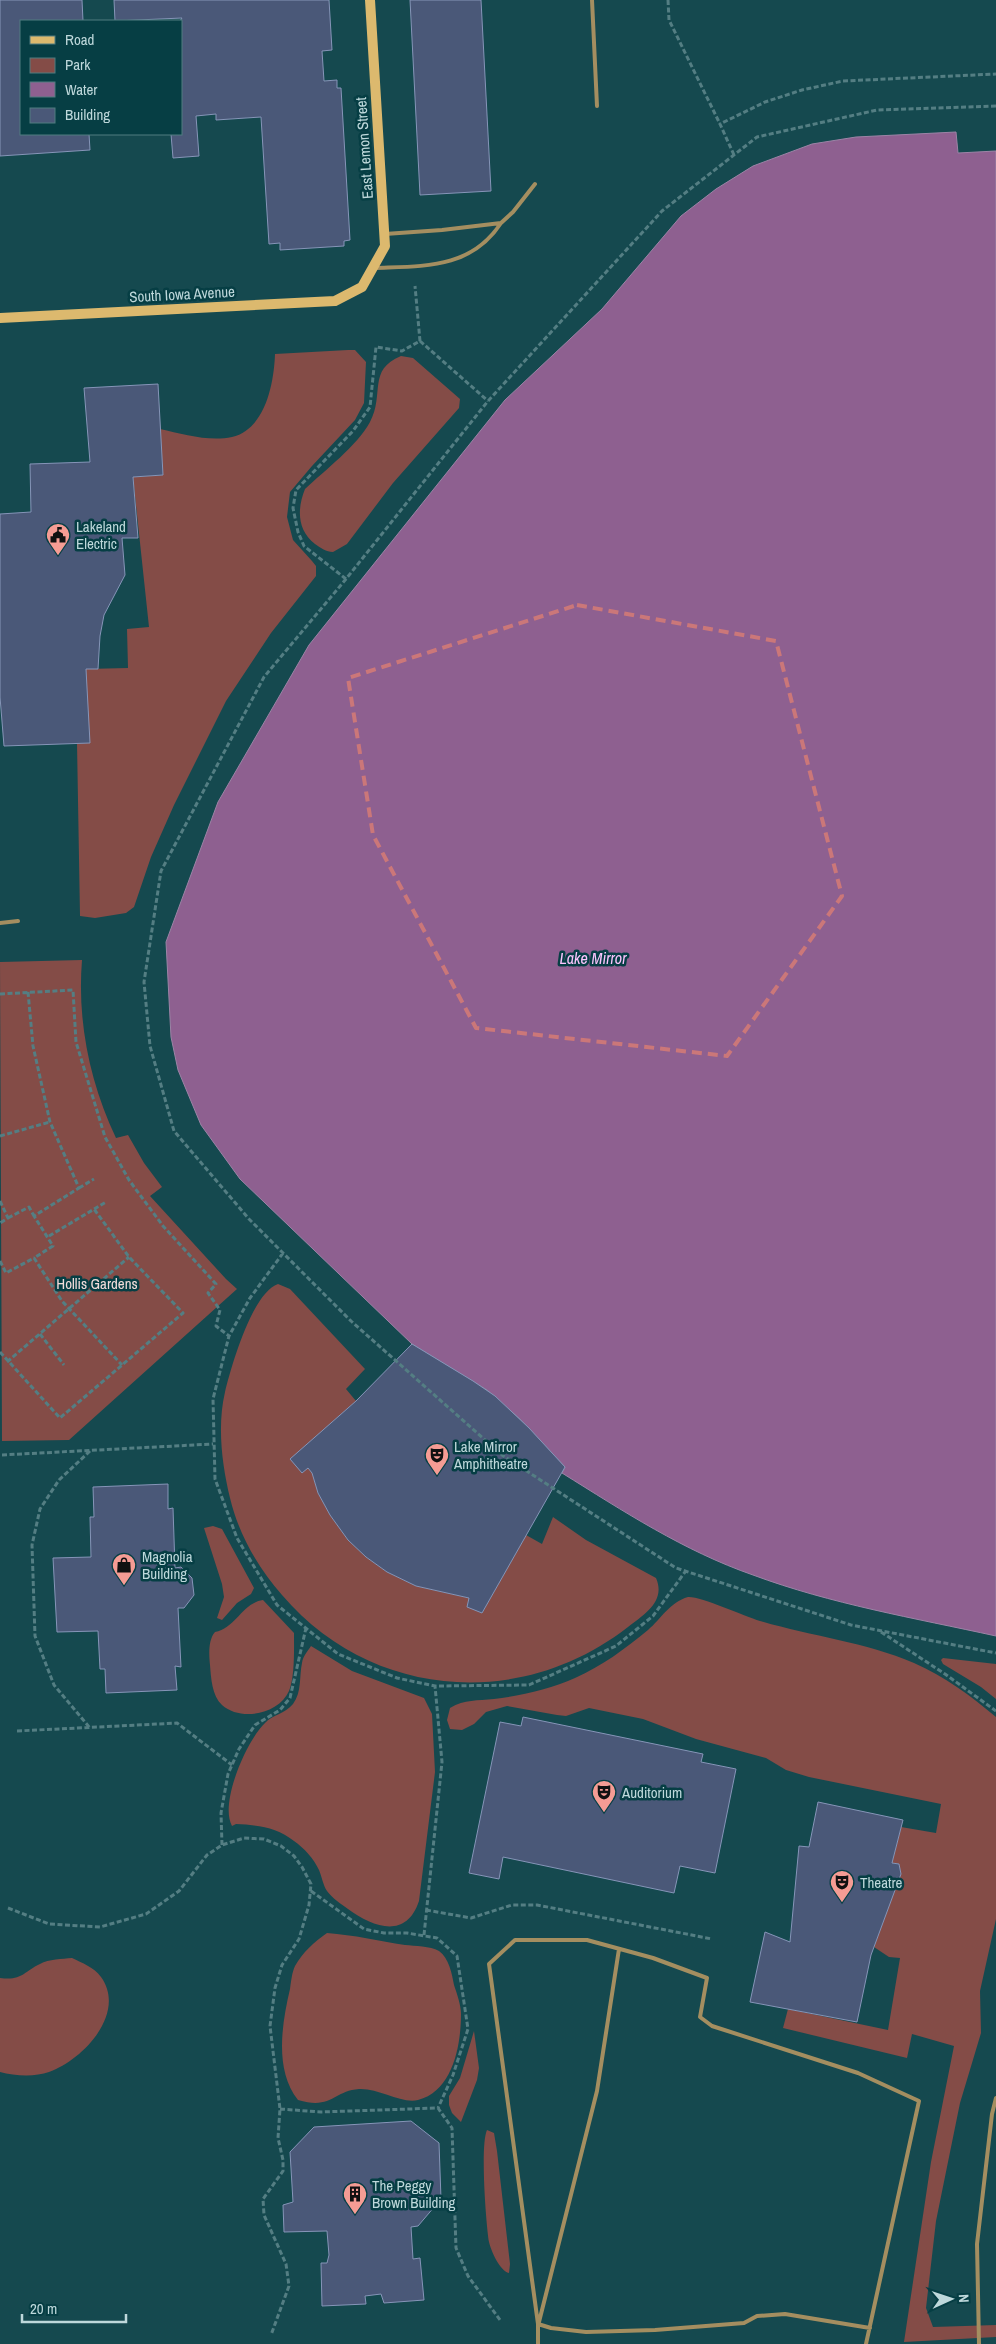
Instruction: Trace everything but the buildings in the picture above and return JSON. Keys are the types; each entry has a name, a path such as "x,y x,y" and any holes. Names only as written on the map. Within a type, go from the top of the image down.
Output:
{"street":[{"name":"East Lemon Street","path":"362,287 385,246 370,0"},
{"name":"South Iowa Avenue","path":"0,318 335,301 362,287"}],"lane":[{"path":"592,0 597,106"},
{"path":"373,268 414,267 463,257 479,248 493,235 535,184"},
{"path":"385,234 501,223"},
{"path":"0,923 18,921"},
{"path":"538,2344 538,2324 489,1964 514,1940 587,1940 653,1958 707,1978 700,2017 712,2026 858,2073 919,2101 866,2344"},
{"path":"538,2324 597,2091 619,1949"},
{"path":"980,2344 978,2244 992,2114 996,2098"},
{"path":"538,2324 551,2328 586,2332 655,2330 744,2323 758,2316 785,2314 870,2328"}],"path":[{"path":"668,0 669,20 734,155"},
{"path":"720,124 765,102 802,90 843,81 996,74"},
{"path":"996,106 877,110 757,136 662,211 488,401 346,579 264,677 162,871 144,982 150,1046 174,1131 249,1219 351,1321 502,1455 676,1568 851,1625 996,1653"},
{"path":"415,283 420,342 488,401"},
{"path":"346,579 304,546 298,532 293,508 296,490 353,431 370,406 376,347 402,351 420,342"},
{"path":"0,994 72,990 76,1042 105,1137 129,1180 163,1226 216,1284 208,1293 220,1310 216,1326 229,1336"},
{"path":"28,992 33,1046 50,1122 80,1188"},
{"path":"0,1136 50,1122"},
{"path":"34,1216 94,1179"},
{"path":"0,1201 8,1218"},
{"path":"48,1236 106,1202"},
{"path":"0,1223 29,1207 53,1246 6,1272 0,1261"},
{"path":"0,1352 7,1362 60,1418 183,1313 129,1257 94,1209"},
{"path":"283,1253 250,1298 229,1336 213,1399 215,1478 237,1538 277,1605 338,1654 397,1678 436,1686 486,1687 529,1685 616,1646 653,1616 686,1572"},
{"path":"7,1362 129,1257"},
{"path":"34,1258 70,1309 122,1365"},
{"path":"40,1334 64,1365"},
{"path":"2,1455 213,1444"},
{"path":"90,1451 59,1480 40,1509 32,1545 35,1636 54,1685 90,1728"},
{"path":"222,1845 221,1813 228,1774 239,1748 255,1725 280,1710 290,1698 306,1628"},
{"path":"879,1631 945,1674 996,1711"},
{"path":"424,1935 442,1762 436,1686"},
{"path":"17,1731 177,1723 232,1765"},
{"path":"8,1908 49,1924 100,1927 146,1914 179,1891 207,1855 222,1845 244,1838 264,1839 281,1846 294,1856 302,1867 311,1884 309,1905 299,1939 282,1965 275,1988 270,2026 280,2109 278,2138 283,2160 283,2171 263,2199 264,2216 286,2264 289,2286 271,2335"},
{"path":"310,1891 364,1929 384,1933 424,1935 437,1938 456,1956 468,2029 453,2074 438,2108"},
{"path":"280,2109 320,2112 438,2108"},
{"path":"438,2108 452,2128 456,2248 468,2276 500,2320"}],"highlighted area":[{"path":"577,605 776,641 842,896 727,1056 476,1028 373,835 348,678"}],"green space":[{"path":"355,350 366,362 364,403 355,420 290,492 287,517 293,540 316,566 316,576 271,633 226,701 174,805 151,857 134,907 126,913 95,918 80,916 77,743 86,669 128,668 127,629 149,627 133,477 163,475 160,429 214,439 232,437 244,432 253,425 266,403 273,378 275,354"},
{"path":"401,356 413,358 460,399 459,408 393,483 347,544 333,552 326,551 309,538 302,526 300,512 305,489 349,449 364,431 374,412 380,376 384,368"},
{"name":"Hollis Gardens","path":"82,960 82,1006 87,1052 99,1096 116,1138 128,1135 144,1163 162,1187 150,1196 237,1289 69,1440 2,1441 0,962"},
{"path":"278,1284 290,1289 365,1369 346,1389 356,1401 291,1459 308,1468 312,1473 318,1493 330,1515 348,1540 366,1557 387,1572 416,1586 469,1598 482,1613 526,1535 542,1544 553,1517 586,1540 656,1578 658,1594 647,1612 628,1627 586,1654 541,1672 495,1681 448,1682 402,1673 358,1656 318,1630 282,1595 250,1550 234,1512 223,1459 221,1418 232,1366 251,1316 269,1290"},
{"path":"213,1526 222,1529 254,1588 251,1594 237,1603 222,1620 217,1618 224,1597 222,1584 204,1528"},
{"path":"688,1597 712,1603 760,1621 857,1644 914,1663 957,1687 996,1717 996,1919 980,1991 981,2033 960,2103 936,2221 926,2308 933,2327 996,2325 996,2337 904,2342 931,2162 954,2046 912,2034 907,2058 783,2028 788,2009 888,2030 900,1958 889,1957 874,1947 900,1871 899,1864 892,1863 901,1827 936,1833 941,1804 809,1777 786,1770 766,1758 696,1739 643,1719 589,1708 566,1716 507,1706 486,1712 474,1724 462,1730 450,1729 447,1720 450,1708 466,1702 535,1692 575,1678 604,1663 648,1630 676,1603"},
{"path":"263,1600 294,1633 294,1662 291,1685 284,1699 268,1710 259,1713 239,1713 222,1705 216,1697 209,1657 210,1643 215,1632 228,1626 256,1602"},
{"path":"311,1646 352,1671 424,1698 432,1714 435,1772 419,1901 413,1913 406,1921 397,1925 378,1925 368,1921 337,1901 324,1886 319,1870 312,1858 287,1836 259,1826 236,1824 232,1826 229,1816 229,1803 243,1757 250,1743 265,1723 293,1704 299,1689 301,1668 305,1654"},
{"path":"943,1658 996,1664 996,1699 981,1687 943,1664 941,1660"},
{"path":"327,1933 427,1947 439,1951 448,1962 459,2000 461,2026 453,2065 447,2077 430,2095 411,2101 367,2089 359,2089 350,2090 332,2099 318,2103 298,2100 290,2088 283,2061 282,2046 284,2016 292,1974 302,1956"},
{"path":"72,1958 95,1971 101,1977 108,1991 109,2005 105,2020 98,2034 75,2057 49,2072 38,2075 25,2075 0,2072 0,1978 18,1977 44,1962"},
{"path":"474,2031 479,2068 477,2080 461,2122 452,2113 449,2105 449,2096 460,2078"},
{"path":"487,2130 494,2133 497,2151 510,2264 509,2273 499,2265 489,2242 484,2167"}],"water":[{"name":"Lake Mirror","path":"956,132 958,153 996,151 996,1636 843,1602 753,1575 678,1542 631,1516 562,1473 565,1467 520,1419 487,1390 412,1344 240,1179 201,1125 178,1070 171,1037 166,942 218,802 309,645 505,400 602,309 681,216 716,189 753,166 812,144 856,137"}],"place":[{"name":"Lakeland Electric","path":"58,556"},
{"name":"Lake Mirror Amphitheatre","path":"437,1476"},
{"name":"Magnolia Building","path":"124,1586"},
{"name":"Auditorium","path":"604,1813"},
{"name":"Theatre","path":"842,1903"},
{"name":"The Peggy Brown Building","path":"355,2215"}]}
